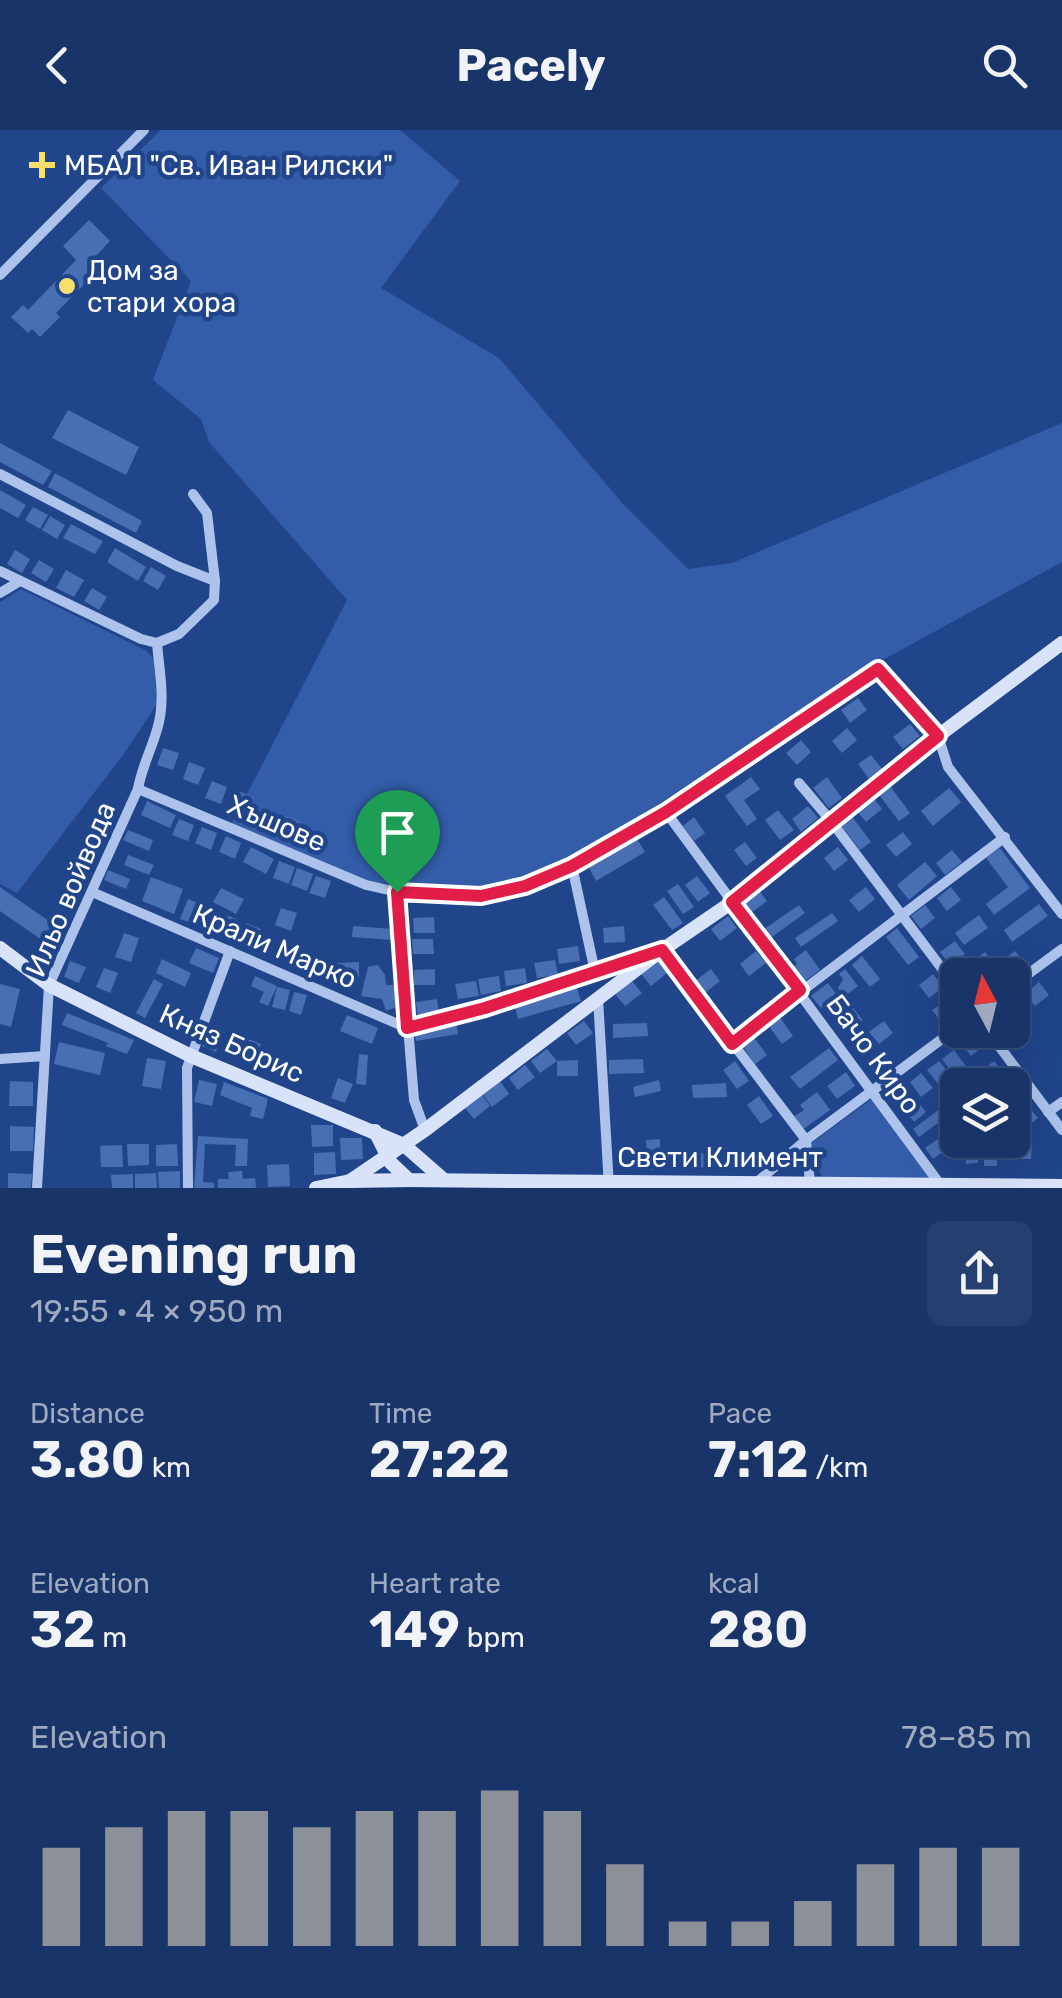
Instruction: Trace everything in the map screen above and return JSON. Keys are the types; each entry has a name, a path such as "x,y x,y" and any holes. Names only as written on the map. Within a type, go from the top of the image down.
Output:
{"street":[{"path":"0,275 144,130"},
{"path":"0,474 177,566 215,581"},
{"path":"0,571 141,639 157,643 179,634 214,600 207,513 193,494"},
{"path":"0,593 20,581"},
{"name":"Ильо войвода","path":"37,1188 49,985 138,789 142,764 159,725 162,702 157,643"},
{"path":"316,1188 350,1181 425,1130 662,950 732,902 938,736 1062,643"},
{"name":"Хъшове","path":"138,789 366,884 397,892 481,896 525,886 572,866 666,812 878,669 938,736"},
{"path":"938,736 948,767 1062,914"},
{"path":"799,784 940,966"},
{"name":"Бачо Киро","path":"666,812 942,1186"},
{"path":"732,1044 1005,837"},
{"path":"572,866 595,972"},
{"name":"Крали Марко","path":"92,892 407,1028"},
{"path":"397,892 414,1100 425,1130"},
{"name":"Княз Борис","path":"0,948 49,985 191,1056 404,1145 445,1180"},
{"path":"1030,973 1062,949"},
{"path":"407,1028 662,950"},
{"path":"662,950 806,1140 810,1183"},
{"path":"188,1188 187,1068 230,951"},
{"path":"598,998 609,1185"},
{"path":"758,1182 806,1140 940,1040"},
{"path":"1000,1048 1062,1130"},
{"path":"0,1059 45,1056"},
{"path":"1048,1112 1062,1102"},
{"path":"375,1131 396,1169 409,1180"},
{"name":"Свети Климент","path":"350,1181 1062,1186"}],"shaded area":[{"path":"161,130 400,130 460,181 381,288 499,358 623,504 688,569 732,563 1062,423 1062,562 879,662 570,861 482,891 368,882 231,825 347,600 209,442 201,419 153,380 191,281 101,188"},
{"path":"21,589 147,651 154,660 157,704 123,755 17,893 0,884 0,602"},
{"path":"873,1098 932,1180 822,1177 809,1145"}],"building":[{"name":"Дом за стари хора","path":"89,220 110,241 94,258 102,266 56,313 60,317 40,337 32,329 28,333 11,317 23,305 28,310 76,260 63,246"},
{"path":"68,410 139,447 126,475 52,438"},
{"path":"0,443 52,471 43,485 0,462"},
{"path":"55,473 142,521 136,533 48,487"},
{"path":"0,490 26,505 18,518 0,508"},
{"path":"33,507 48,515 40,529 25,520"},
{"path":"50,516 65,525 57,539 42,530"},
{"path":"71,524 103,541 95,554 63,538"},
{"path":"115,548 146,567 138,581 107,562"},
{"path":"15,550 30,559 22,573 7,564"},
{"path":"39,560 54,569 46,582 31,573"},
{"path":"151,567 166,576 158,590 143,581"},
{"path":"66,570 84,580 74,597 56,588"},
{"path":"92,588 107,597 99,610 84,601"},
{"path":"858,698 867,710 850,723 841,710"},
{"path":"910,724 920,736 903,749 893,737"},
{"path":"847,728 857,740 842,753 832,741"},
{"path":"801,740 811,752 797,765 786,753"},
{"path":"163,748 179,753 173,770 157,765"},
{"path":"871,755 883,770 870,780 858,764"},
{"path":"189,762 205,768 198,785 183,779"},
{"path":"751,777 760,789 744,800 757,819 747,826 725,796"},
{"path":"827,777 842,798 829,808 813,788"},
{"path":"212,781 227,787 221,804 205,798"},
{"path":"890,786 910,813 899,821 879,795"},
{"path":"949,788 961,802 933,826 921,811"},
{"path":"238,791 254,797 248,814 232,808"},
{"path":"873,797 882,809 866,822 856,810"},
{"path":"147,801 176,815 170,828 141,815"},
{"path":"808,806 818,818 801,832 792,819"},
{"path":"778,810 794,830 780,840 765,820"},
{"path":"851,815 871,842 860,850 840,824"},
{"path":"287,816 302,822 296,839 280,833"},
{"path":"694,817 705,833 694,841 683,826"},
{"path":"179,819 194,825 188,841 172,835"},
{"path":"202,827 217,833 211,850 195,843"},
{"path":"128,830 153,840 149,851 123,840"},
{"path":"903,832 912,844 896,857 886,845"},
{"path":"226,836 241,843 235,859 219,852"},
{"path":"637,839 645,852 596,881 589,868"},
{"path":"745,842 757,858 746,866 734,850"},
{"path":"251,847 274,859 266,874 243,862"},
{"path":"838,847 848,860 834,871 824,858"},
{"path":"1000,848 1030,888 994,915 986,904 1008,887 986,858"},
{"path":"952,850 962,862 945,875 936,863"},
{"path":"128,855 154,865 149,875 124,865"},
{"path":"279,861 295,867 289,884 273,878"},
{"path":"925,862 937,876 909,900 897,885"},
{"path":"297,868 313,874 307,891 291,885"},
{"path":"108,870 130,879 126,889 104,880"},
{"path":"316,876 331,881 325,898 309,893"},
{"path":"697,876 710,893 698,902 685,885"},
{"path":"151,877 183,889 174,914 142,901"},
{"path":"678,884 694,907 683,914 667,891"},
{"path":"0,887 56,926 45,942 0,911"},
{"path":"866,887 875,899 859,912 849,900"},
{"path":"951,887 961,900 947,911 937,898"},
{"path":"221,888 244,899 236,914 213,902"},
{"path":"758,889 767,901 750,914 741,902"},
{"path":"664,897 683,923 672,930 653,905"},
{"path":"188,899 203,905 195,924 180,919"},
{"path":"1039,904 1048,916 1012,942 1004,930"},
{"path":"799,905 805,913 769,939 763,930"},
{"path":"925,905 935,918 921,929 911,916"},
{"path":"281,908 297,913 291,931 275,925"},
{"path":"832,913 838,921 801,947 795,938"},
{"path":"222,914 237,919 229,939 215,934"},
{"path":"979,915 988,928 964,945 955,933"},
{"path":"728,916 737,928 720,941 711,929"},
{"path":"434,917 435,933 414,933 413,918"},
{"path":"246,923 261,929 253,948 239,943"},
{"path":"353,926 393,929 392,940 352,937"},
{"path":"624,926 625,942 604,943 603,928"},
{"path":"897,928 919,957 908,965 886,937"},
{"path":"124,933 139,938 131,962 115,957"},
{"path":"412,939 433,939 434,954 413,954"},
{"path":"955,941 965,954 945,958 940,952"},
{"path":"578,946 580,961 559,964 557,949"},
{"path":"196,948 219,958 213,973 189,963"},
{"path":"806,950 820,970 801,984 790,969 797,964 794,959"},
{"path":"756,951 766,963 749,976 740,964"},
{"path":"862,956 880,979 870,987 852,965"},
{"path":"162,959 191,973 185,987 156,973"},
{"path":"555,960 558,975 537,978 534,963"},
{"path":"70,961 86,967 79,983 64,977"},
{"path":"658,961 667,973 651,986 641,974"},
{"path":"359,962 359,978 338,978 338,963"},
{"path":"378,965 386,985 400,985 400,1006 386,1011 382,999 361,996 368,967"},
{"path":"104,968 118,973 110,993 96,987"},
{"path":"525,968 527,983 506,986 504,971"},
{"path":"435,969 435,985 414,985 414,970"},
{"path":"711,969 720,981 704,994 694,982"},
{"path":"845,969 858,986 845,996 838,988 843,979 839,974"},
{"path":"933,974 940,989 929,998 919,985"},
{"path":"255,976 277,986 268,1006 259,1002 264,992 251,986"},
{"path":"499,976 501,991 481,995 478,979"},
{"path":"154,979 163,984 145,1018 136,1013"},
{"path":"476,981 479,996 458,999 455,984"},
{"path":"632,981 642,993 625,1006 615,994"},
{"path":"1039,982 1049,995 1035,1006 1030,1000 1030,990"},
{"path":"828,983 837,995 821,1008 811,996"},
{"path":"0,984 20,989 11,1027 0,1024"},
{"path":"277,987 290,990 285,1010 272,1007"},
{"path":"577,988 581,1001 518,1019 515,1007"},
{"path":"294,992 307,995 301,1015 289,1011"},
{"path":"437,999 439,1014 418,1017 416,1002"},
{"path":"940,1005 940,1020 932,1010"},
{"path":"853,1008 863,1020 846,1033 837,1021"},
{"path":"67,1013 134,1040 127,1054 62,1025"},
{"path":"347,1015 378,1028 372,1044 340,1031"},
{"path":"779,1016 793,1036 782,1044 768,1025"},
{"path":"584,1021 593,1033 576,1045 567,1033"},
{"path":"884,1021 893,1033 879,1044 869,1032"},
{"path":"456,1022 458,1034 416,1041 414,1029"},
{"path":"647,1023 648,1036 613,1038 613,1024"},
{"path":"209,1026 224,1032 216,1052 202,1046"},
{"path":"753,1036 767,1055 755,1064 741,1044"},
{"path":"246,1038 261,1044 253,1064 239,1058"},
{"path":"59,1042 105,1053 100,1075 54,1064"},
{"path":"829,1048 838,1060 800,1089 790,1077"},
{"path":"965,1048 981,1048 971,1056"},
{"path":"547,1049 557,1061 540,1073 531,1061"},
{"path":"954,1050 966,1066 949,1068 942,1059"},
{"path":"359,1054 368,1055 366,1085 356,1084"},
{"path":"147,1058 166,1061 161,1089 142,1086"},
{"path":"643,1059 644,1073 609,1074 609,1060"},
{"path":"578,1060 578,1076 557,1076 557,1061"},
{"path":"735,1061 749,1081 737,1089 723,1070"},
{"path":"939,1061 945,1068 940,1068 940,1084 939,1085 927,1070"},
{"path":"525,1065 535,1077 518,1090 509,1078"},
{"path":"846,1072 855,1086 837,1099 827,1086"},
{"path":"921,1073 933,1088 921,1097 910,1082"},
{"path":"338,1078 353,1084 345,1103 331,1098"},
{"path":"199,1080 217,1084 212,1106 194,1102"},
{"path":"659,1080 661,1091 635,1097 633,1087"},
{"path":"10,1081 33,1082 33,1106 9,1106"},
{"path":"500,1081 509,1094 492,1107 483,1095"},
{"path":"224,1082 268,1099 263,1119 250,1116 252,1108 220,1095"},
{"path":"726,1083 727,1097 693,1098 692,1085"},
{"path":"817,1092 830,1110 802,1130 793,1117 804,1110 800,1105"},
{"path":"481,1094 490,1106 474,1119 464,1107"},
{"path":"759,1096 773,1116 761,1124 747,1105"},
{"path":"913,1096 926,1112 914,1122 901,1105"},
{"path":"1030,1108 1038,1118 1030,1124"},
{"path":"940,1109 940,1121 919,1137 913,1129"},
{"path":"311,1125 333,1125 333,1146 312,1147"},
{"path":"10,1126 34,1127 33,1151 10,1151"},
{"path":"198,1136 248,1139 247,1166 235,1166 236,1145 205,1144 203,1182 214,1183 214,1188 194,1188"},
{"path":"940,1137 940,1154 933,1159 925,1148"},
{"path":"340,1138 362,1138 363,1159 341,1160"},
{"path":"660,1139 661,1169 648,1170 646,1140"},
{"path":"127,1144 149,1144 149,1165 128,1166"},
{"path":"177,1144 178,1166 156,1166 156,1145"},
{"path":"122,1145 123,1167 101,1167 100,1146"},
{"path":"335,1152 336,1174 314,1175 314,1153"},
{"path":"716,1153 716,1167 682,1168 681,1154"},
{"path":"966,1158 978,1158 978,1163 966,1164"},
{"path":"984,1158 997,1158 997,1166 984,1166"},
{"path":"289,1164 290,1186 268,1187 267,1165"},
{"path":"180,1171 180,1188 159,1188 158,1172"},
{"path":"242,1171 243,1179 255,1178 256,1188 218,1188 218,1179 229,1179 228,1172"},
{"path":"8,1173 32,1174 31,1188 8,1188"},
{"path":"156,1173 157,1188 135,1188 135,1174"},
{"path":"133,1174 133,1188 112,1188 111,1175"}],"place":[{"name":"МБАЛ \"Св. Иван Рилски\"","path":"42,165"},
{"name":"Дом за стари хора","path":"67,286"}],"route":[{"path":"878,669 938,736 732,902 800,990 732,1044 662,950 485,1008 407,1028 397,892 481,896 525,886 572,866 666,812 878,669"}]}
